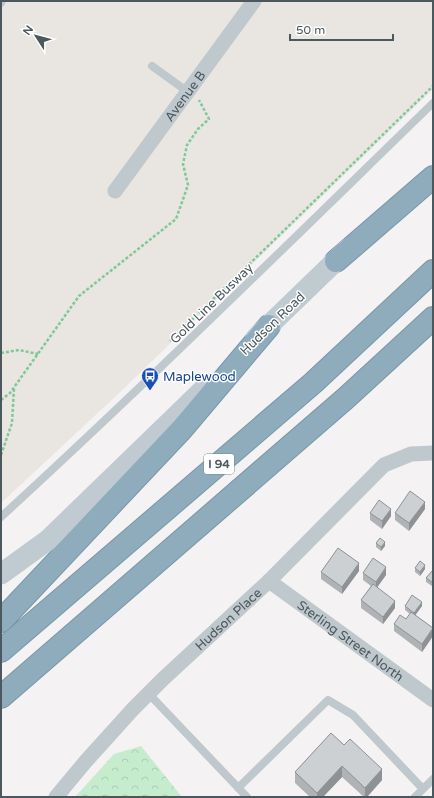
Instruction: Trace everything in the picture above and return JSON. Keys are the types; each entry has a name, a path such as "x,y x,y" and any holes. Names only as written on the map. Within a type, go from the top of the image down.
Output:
{"highway":[{"path":"336,261 433,177"},
{"name":"I 94","path":"1,651 313,383 433,271"},
{"name":"I 94","path":"1,697 346,398 433,318"},
{"path":"1,621 182,429 269,326"}],"street":[{"name":"Avenue B","path":"115,191 193,95 254,1"},
{"name":"Hudson Road","path":"1,574 48,540 433,166"},
{"name":"Hudson Place","path":"56,797 86,761 148,693 269,581 384,465 411,454 433,453"},
{"name":"Sterling Street North","path":"269,581 433,700"}],"lane":[{"path":"152,66 193,95"},
{"name":"Gold Line Busway","path":"1,517 87,438 214,317 433,103"},
{"path":"148,693 247,797"},
{"path":"238,788 328,700 353,715 423,789"},
{"path":"416,797 433,779"}],"path":[{"path":"169,343 433,86"},
{"path":"1,400 14,388 79,296 176,219 188,185 183,164 187,145 198,129 209,119 193,95"},
{"path":"1,353 19,350 38,354"},
{"path":"1,455 12,423 14,388"}],"shaded area":[{"path":"1,1 433,1 433,89 117,395 1,503"}],"green space":[{"path":"141,746 182,797 75,797 114,754"}],"building":[{"path":"410,491 425,502 409,523 395,513"},
{"path":"379,500 391,509 382,521 370,513"},
{"path":"380,538 385,542 381,547 376,543"},
{"path":"338,548 359,563 342,587 321,572"},
{"path":"373,558 386,567 376,582 363,573"},
{"path":"420,561 425,565 420,572 415,568"},
{"path":"432,571 433,581 432,582 426,578"},
{"path":"373,584 395,601 383,617 361,600"},
{"path":"412,595 422,602 414,613 405,606"},
{"path":"411,612 433,628 422,644 394,624 400,615 406,619"},
{"path":"331,733 344,745 350,739 382,769 365,788 342,766 317,793 295,772"}],"place":[{"name":"Maplewood","path":"150,391"}]}
